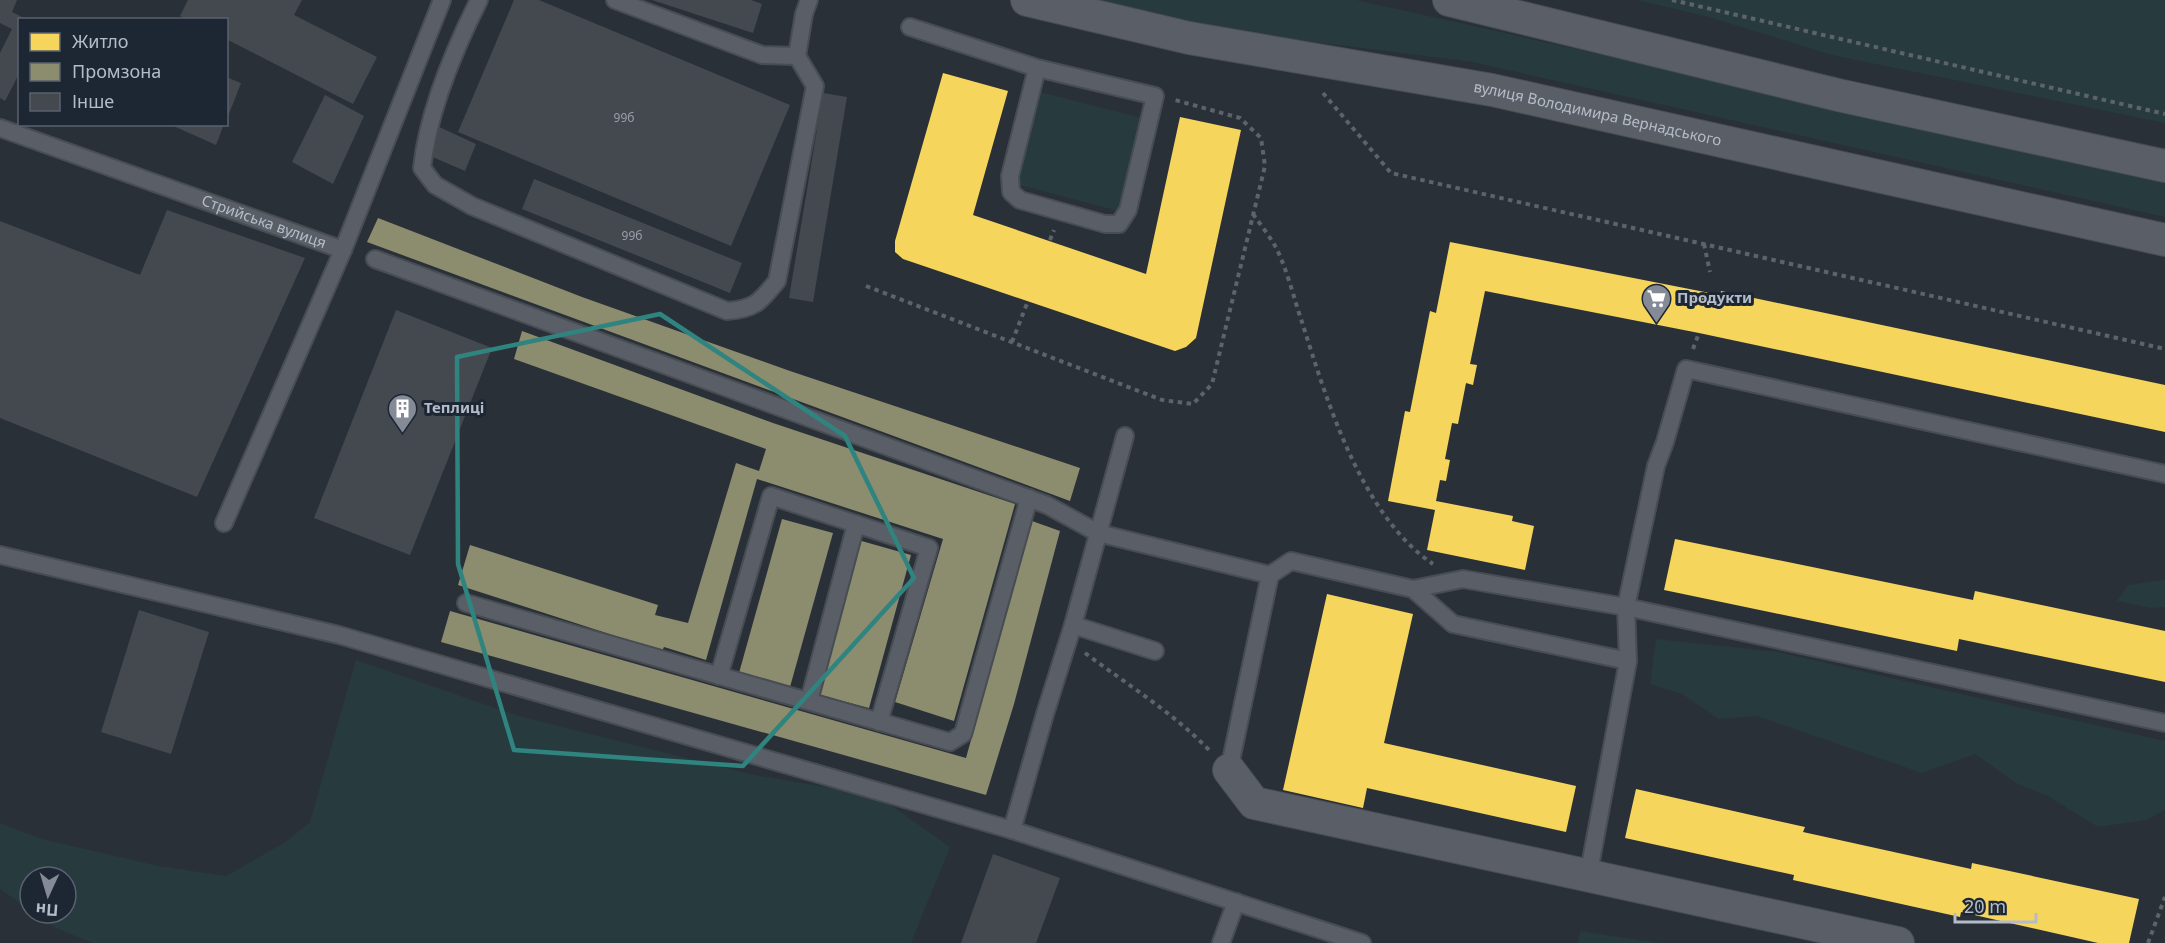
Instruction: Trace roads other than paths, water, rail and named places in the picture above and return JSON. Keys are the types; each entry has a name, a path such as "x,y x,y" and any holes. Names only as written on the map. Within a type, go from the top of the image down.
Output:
{"street":[{"name":"вулиця Володимира Вернадського","path":"1027,0 1189,38 1492,90 2165,240"},
{"path":"1449,0 1838,95 2165,166"},
{"path":"1229,770 1254,803 1898,943"}],"lane":[{"name":"Стрийська вулиця","path":"0,128 343,250 442,0"},
{"path":"479,0 461,38 430,119 424,142 422,168 435,185 472,206 727,311 744,310 756,305 777,280 815,86 797,56 804,14 809,0"},
{"path":"615,0 762,55 797,56"},
{"path":"910,27 1037,68 1155,96 1128,210 1119,224 1105,224 1020,200 1011,192 1010,176 1037,68"},
{"path":"224,523 343,250"},
{"path":"375,259 1029,498 1047,505 1098,533 1270,575"},
{"path":"1588,877 1628,661 1626,607 1656,466 1686,369 2165,474"},
{"path":"1012,830 1071,631 1125,436"},
{"path":"719,676 771,496 929,548 879,722"},
{"path":"466,603 950,742 963,734 1029,498"},
{"path":"808,701 856,524"},
{"path":"0,555 339,635 1012,830 1362,943"},
{"path":"1229,770 1270,575 1291,561 1413,589 1463,579 1626,607 2165,723"},
{"path":"1413,589 1453,624 1628,661"},
{"path":"1071,631 1155,651"},
{"path":"1221,943 1236,902"}],"place":[{"name":"Продукти","path":"1656,324"},
{"name":"Теплиці","path":"403,434"}]}
